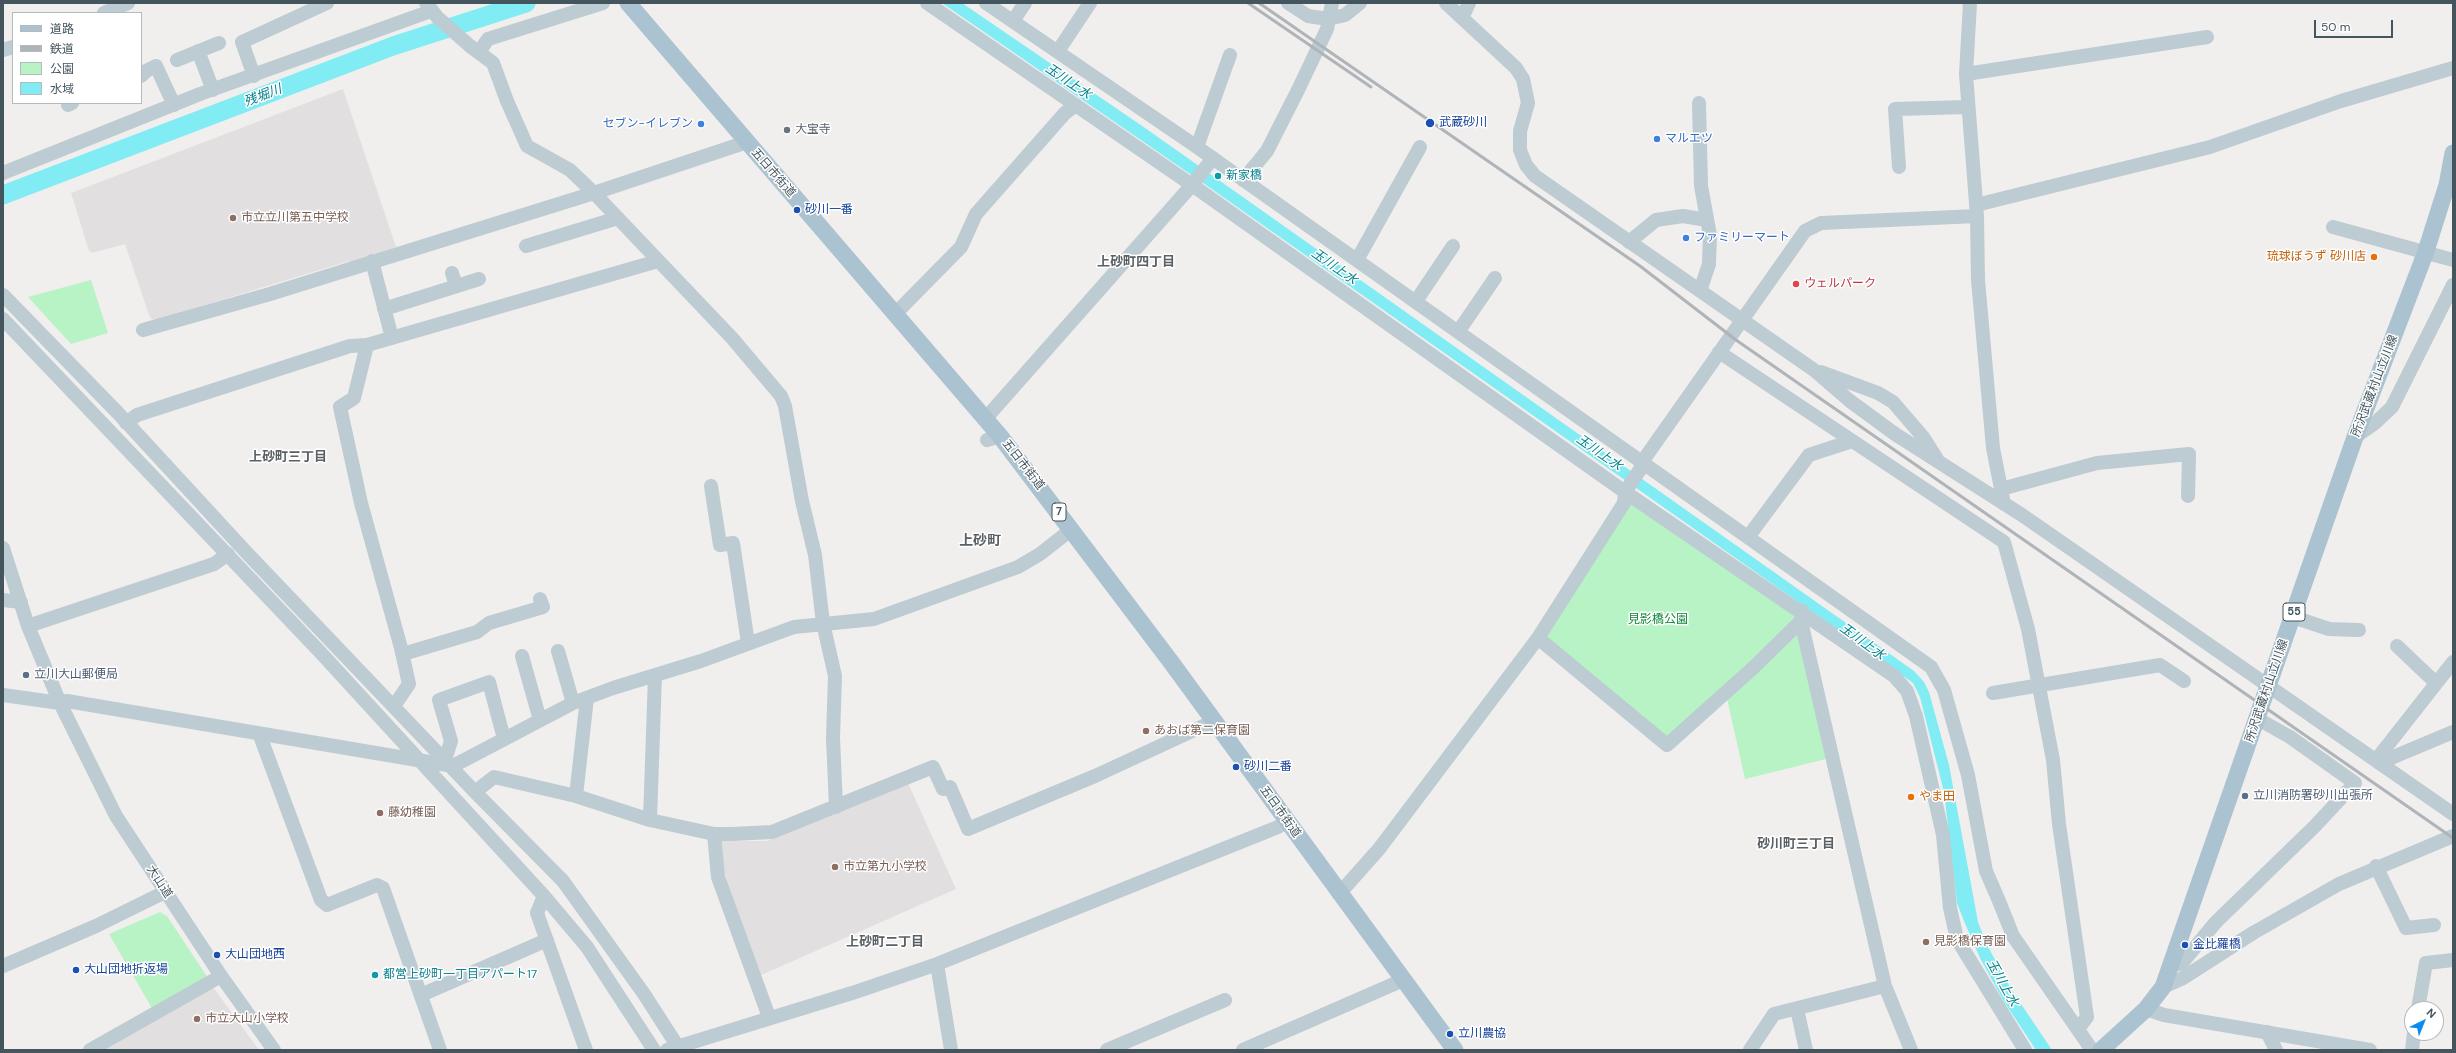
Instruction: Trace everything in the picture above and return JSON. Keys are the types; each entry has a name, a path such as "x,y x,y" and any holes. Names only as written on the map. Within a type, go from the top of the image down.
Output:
{"main road":[{"name":"五日市街道","path":"628,3 986,418 994,438 1072,529 1455,1050"},
{"name":"所沢武蔵村山立川線","path":"2101,1050 2146,1009 2163,987 2216,832 2258,719 2355,437 2425,254 2446,185 2453,153"}],"street":[{"path":"106,12 128,3"},
{"path":"254,76 242,42 327,3"},
{"path":"479,52 488,39 603,3"},
{"path":"927,3 1076,105 1194,182 1627,488 1801,616 1894,676 1907,691 1916,716 1944,835 1950,908 1957,939 2025,1050"},
{"path":"986,3 1197,147 1211,161 1243,180 1416,301 1641,465 1748,537 1919,657 1931,667 1944,690 1968,775 1986,871 2014,936 2092,1050"},
{"path":"1013,21 1025,3"},
{"path":"1058,51 1090,3"},
{"path":"1288,3 1308,16 1328,19 1345,14 1360,3"},
{"path":"1243,180 1267,151 1327,29 1332,3"},
{"path":"1446,3 1516,68 1523,79 1528,103 1520,143 1522,157 1530,171 1541,181 1814,370 1862,410 1925,454 1938,460 2004,504 2268,687 2451,811"},
{"path":"1462,18 1469,3"},
{"path":"1970,3 1966,74 1976,210 1978,280 1993,448 2004,504"},
{"path":"3,173 213,90 432,11 463,40 493,63 507,101 527,146 570,170 594,193 732,338 781,396 786,406 802,501 814,555 823,623 835,676 833,738 836,807"},
{"path":"1966,74 2207,37"},
{"path":"177,60 219,43"},
{"path":"198,51 213,90"},
{"path":"1197,147 1230,55"},
{"path":"142,75 146,70 156,66 174,105"},
{"path":"1339,894 1379,849 1538,638 1624,503 1627,488 1641,465 1799,238 1812,226 1821,223 1976,210 2210,148 2341,101 2453,68"},
{"path":"1699,102 1701,186 1710,235 1708,264 1700,291"},
{"path":"895,314 961,247 976,214 1065,113 1076,105"},
{"path":"1900,167 1895,109 1968,107"},
{"path":"143,330 594,193 747,142"},
{"path":"1357,260 1420,147"},
{"path":"986,418 1211,161"},
{"path":"1630,242 1656,220 1683,216 1707,220"},
{"path":"526,246 618,218"},
{"path":"2333,227 2425,254 2453,260"},
{"path":"1416,301 1453,246"},
{"path":"372,261 392,338"},
{"path":"97,418 107,421 114,418 137,415 350,346 367,345 658,261"},
{"path":"1458,332 1495,278"},
{"path":"384,309 454,279 479,279"},
{"path":"2355,437 2375,424 2392,407 2421,346 2453,285"},
{"path":"3,295 122,418 246,552 449,763 475,792 563,881 644,994 674,1049 769,1017 852,993 937,964 1271,830 1287,821"},
{"path":"3,319 228,554 420,760 544,896 587,947 654,1050"},
{"path":"20,338 24,325 31,325"},
{"path":"367,345 354,398 340,407 361,503 409,684 394,706"},
{"path":"1719,352 2004,542 2028,629 2053,760 2058,824 2087,1017 2078,1029"},
{"path":"1814,370 1878,393 1893,402 1923,437 1938,460"},
{"path":"1748,537 1809,455 1852,441"},
{"path":"2001,489 2097,463 2189,454 2188,496"},
{"path":"711,486 720,545 733,543 748,643"},
{"path":"3,695 60,703 67,701 420,760 449,763 504,739 573,703 587,698 794,627 874,619 1011,570 1040,554 1072,529"},
{"name":"大山道","path":"3,548 28,626 60,703 116,816 221,976 274,1050"},
{"path":"28,626 214,564 228,554"},
{"path":"3,600 21,602"},
{"path":"402,654 477,632 488,623 543,607 540,600"},
{"path":"1538,638 1667,745 1754,668 1801,616"},
{"path":"1801,616 1885,986 1910,1050"},
{"path":"2293,617 2329,629 2358,630"},
{"path":"2397,646 2436,683"},
{"path":"558,651 573,703"},
{"path":"522,656 540,720"},
{"path":"2377,761 2453,662"},
{"path":"1993,693 2160,665 2184,681"},
{"path":"650,820 655,675"},
{"path":"449,763 452,741 439,700 489,682 504,739"},
{"path":"576,796 587,698"},
{"path":"2171,966 2182,963 2216,922 2315,826 2355,783 2290,737 2258,719"},
{"path":"475,792 494,777 576,796 650,820 714,834 772,832 933,768 943,789 950,787 968,829 1095,776 1214,721"},
{"path":"2377,761 2453,732"},
{"path":"259,733 321,900 327,905 377,885 383,888 440,1050"},
{"path":"714,834 718,877 769,1017"},
{"path":"2163,987 2183,978 2314,897 2376,866 2453,836"},
{"path":"2376,866 2406,928 2434,925"},
{"path":"3,966 96,926 165,892"},
{"path":"544,896 537,913 586,1050"},
{"path":"421,995 547,940"},
{"path":"2419,1001 2426,962 2453,960"},
{"path":"937,964 951,1050"},
{"path":"90,1050 221,976"},
{"path":"1243,1050 1403,980"},
{"path":"1750,1050 1774,1014 1885,986"},
{"path":"1107,1050 1225,1000"},
{"path":"1797,1009 1806,1050"},
{"path":"2146,1009 2164,1015 2370,1050"},
{"path":"2267,1032 2276,1050"}],"shaded area":[{"name":"市立立川第五中学校","path":"343,89 396,247 353,263 349,261 156,320 151,319 149,315 125,244 92,253 89,251 71,193"},
{"name":"市立第九小学校","path":"908,783 956,889 759,976 715,845 719,841 767,841"},
{"name":"市立大山小学校","path":"213,987 259,1050 103,1050"}],"green space":[{"path":"91,280 108,333 71,344 28,297"},
{"name":"見影橋公園","path":"1630,491 1798,613 1830,758 1745,779 1725,690 1666,740 1542,640"},
{"path":"160,912 167,916 208,978 153,1010 109,934"}],"water":[{"name":"玉川上水","path":"942,3 962,3 1148,130 1914,671 1924,682 1929,692 1949,765 1978,922 1987,945 2011,989 2052,1050 2036,1050 2003,1000 1980,958 1957,903 1944,792 1920,697 1913,683 1206,185"}],"waterway":[{"name":"残堀川","path":"3,195 393,46 526,3"}],"railway":[{"path":"1248,3 1371,87"},
{"path":"1259,3 1640,266 1736,340 2453,838"}],"place":[{"name":"武蔵砂川","path":"1430,123"},
{"name":"セブン-イレブン","path":"701,124"},
{"name":"大宝寺","path":"787,130"},
{"name":"マルエツ","path":"1657,139"},
{"name":"新家橋","path":"1218,176"},
{"name":"砂川一番","path":"797,210"},
{"name":"市立立川第五中学校","path":"233,218"},
{"name":"ファミリーマート","path":"1686,238"},
{"name":"琉球ぼうず 砂川店","path":"2374,257"},
{"name":"ウェルパーク","path":"1796,284"},
{"name":"立川大山郵便局","path":"26,675"},
{"name":"あおば第二保育園","path":"1146,731"},
{"name":"砂川二番","path":"1236,767"},
{"name":"立川消防署砂川出張所","path":"2245,796"},
{"name":"やま田","path":"1911,797"},
{"name":"藤幼稚園","path":"380,813"},
{"name":"市立第九小学校","path":"835,867"},
{"name":"見影橋保育園","path":"1926,942"},
{"name":"金比羅橋","path":"2185,945"},
{"name":"大山団地西","path":"217,955"},
{"name":"大山団地折返場","path":"76,970"},
{"name":"都営上砂町一丁目アパート17","path":"375,975"},
{"name":"市立大山小学校","path":"197,1019"},
{"name":"立川農協","path":"1450,1034"}],"district":[{"name":"上砂町四丁目","path":"1136,263"},
{"name":"上砂町三丁目","path":"288,458"},
{"name":"上砂町","path":"980,541"},
{"name":"砂川町三丁目","path":"1796,845"},
{"name":"上砂町二丁目","path":"885,943"}]}
